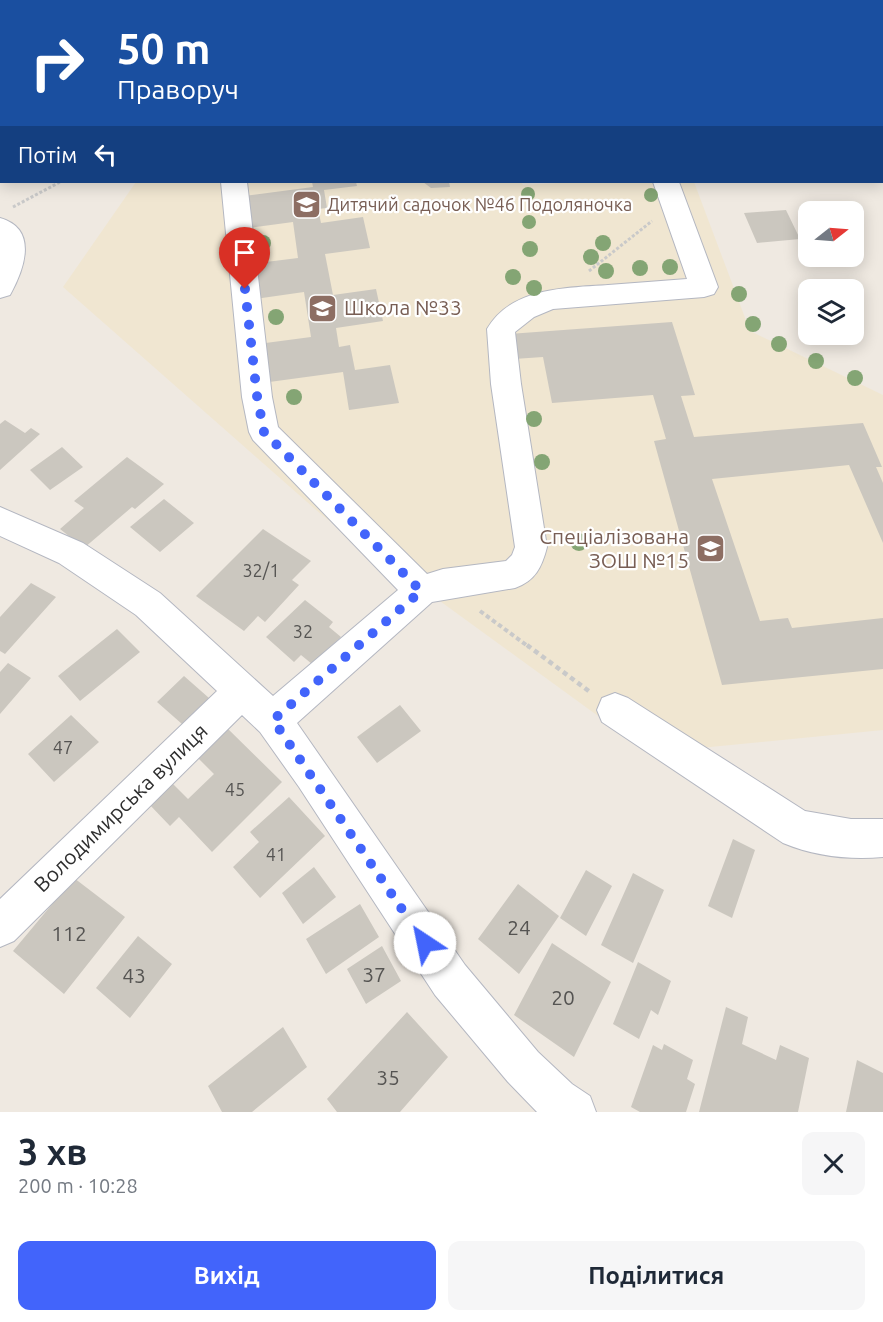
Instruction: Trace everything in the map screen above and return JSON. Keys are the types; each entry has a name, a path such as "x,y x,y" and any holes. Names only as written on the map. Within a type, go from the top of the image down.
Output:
{"street":[{"path":"234,183 257,396 264,432 432,587"},
{"path":"273,720 432,587 515,574 527,562 531,547 500,339 501,329 515,313 531,305 553,299 704,287 670,193"},
{"path":"0,288 8,273 13,247 5,218"},
{"path":"0,522 71,554 148,604 273,720 312,774 450,980 523,1067 556,1100 574,1112"},
{"name":"Володимирська вулиця","path":"0,927 243,690"},
{"path":"615,710 797,829 821,835 872,839 883,837"}],"path":[{"path":"5,218 58,183"},
{"path":"553,299 670,193"},
{"path":"432,587 615,710"}],"shaded area":[{"path":"135,183 522,183 523,185 694,183 750,331 883,395 883,730 649,753 323,516 63,287"}],"building":[{"path":"312,183 356,183 357,186 324,190 327,208 318,209 321,223 363,217 370,248 325,254 333,295 376,289 383,321 336,328 339,347 350,345 355,370 390,365 399,403 349,410 343,372 262,383 258,344 311,337 304,292 255,299 250,264 298,258 293,222 248,228 244,196 313,187"},
{"path":"424,183 449,183 450,187 431,188"},
{"path":"786,210 798,239 757,243 744,213"},
{"path":"672,322 695,395 681,396 694,437 863,423 882,467 876,467 883,483 883,543 849,465 712,479 760,621 788,618 792,628 883,618 883,669 722,685 654,441 666,439 653,395 552,403 543,357 514,359 509,334"},
{"path":"5,420 25,433 31,428 40,434 0,470 0,424"},
{"path":"62,447 83,467 50,490 30,470"},
{"path":"127,457 164,484 135,509 132,507 84,548 60,529 84,508 74,501"},
{"path":"164,499 194,523 160,552 130,527"},
{"path":"263,529 311,561 292,580 299,585 265,622 258,616 244,631 196,596"},
{"path":"31,583 56,597 5,654 0,651 0,617"},
{"path":"305,600 333,622 329,627 341,637 312,664 301,655 294,662 266,637"},
{"path":"117,629 140,652 80,701 58,676"},
{"path":"8,663 31,678 0,714 0,672"},
{"path":"184,676 209,698 182,724 157,702"},
{"path":"400,705 421,731 377,763 357,737"},
{"path":"71,715 99,742 54,782 28,754"},
{"path":"225,726 282,782 212,852 179,817 170,826 148,803 171,782 188,799 214,774 195,755"},
{"path":"289,797 325,836 260,898 233,867 259,842 250,832"},
{"path":"733,839 755,850 732,918 708,906"},
{"path":"314,867 336,897 303,924 282,893"},
{"path":"586,870 612,886 586,936 560,918"},
{"path":"633,873 664,890 633,963 601,945"},
{"path":"74,878 125,917 64,994 13,951"},
{"path":"518,884 559,916 519,974 478,939"},
{"path":"360,904 379,937 326,974 306,939"},
{"path":"138,936 172,964 130,1018 96,988"},
{"path":"552,943 611,982 574,1057 514,1015"},
{"path":"382,946 401,981 366,1004 347,969"},
{"path":"638,962 671,981 658,1015 651,1010 639,1039 613,1024"},
{"path":"726,1007 748,1017 742,1044 776,1060 780,1045 809,1058 798,1112 699,1112"},
{"path":"407,1012 448,1057 400,1112 337,1112 327,1099"},
{"path":"283,1027 307,1067 252,1112 222,1112 208,1086"},
{"path":"664,1044 693,1060 687,1079 695,1084 686,1112 640,1112 631,1107 653,1045 662,1050"},
{"path":"857,1060 883,1073 883,1112 846,1112"}],"place":[{"name":"Дитячий садочок №46 Подоляночка","path":"306,205"},
{"name":"Школа №33","path":"323,308"},
{"name":"Спеціалізована ЗОШ №15","path":"710,549"}],"route":[{"path":"245,289 257,396 264,432 421,591 273,720 312,774 425,943"}]}
